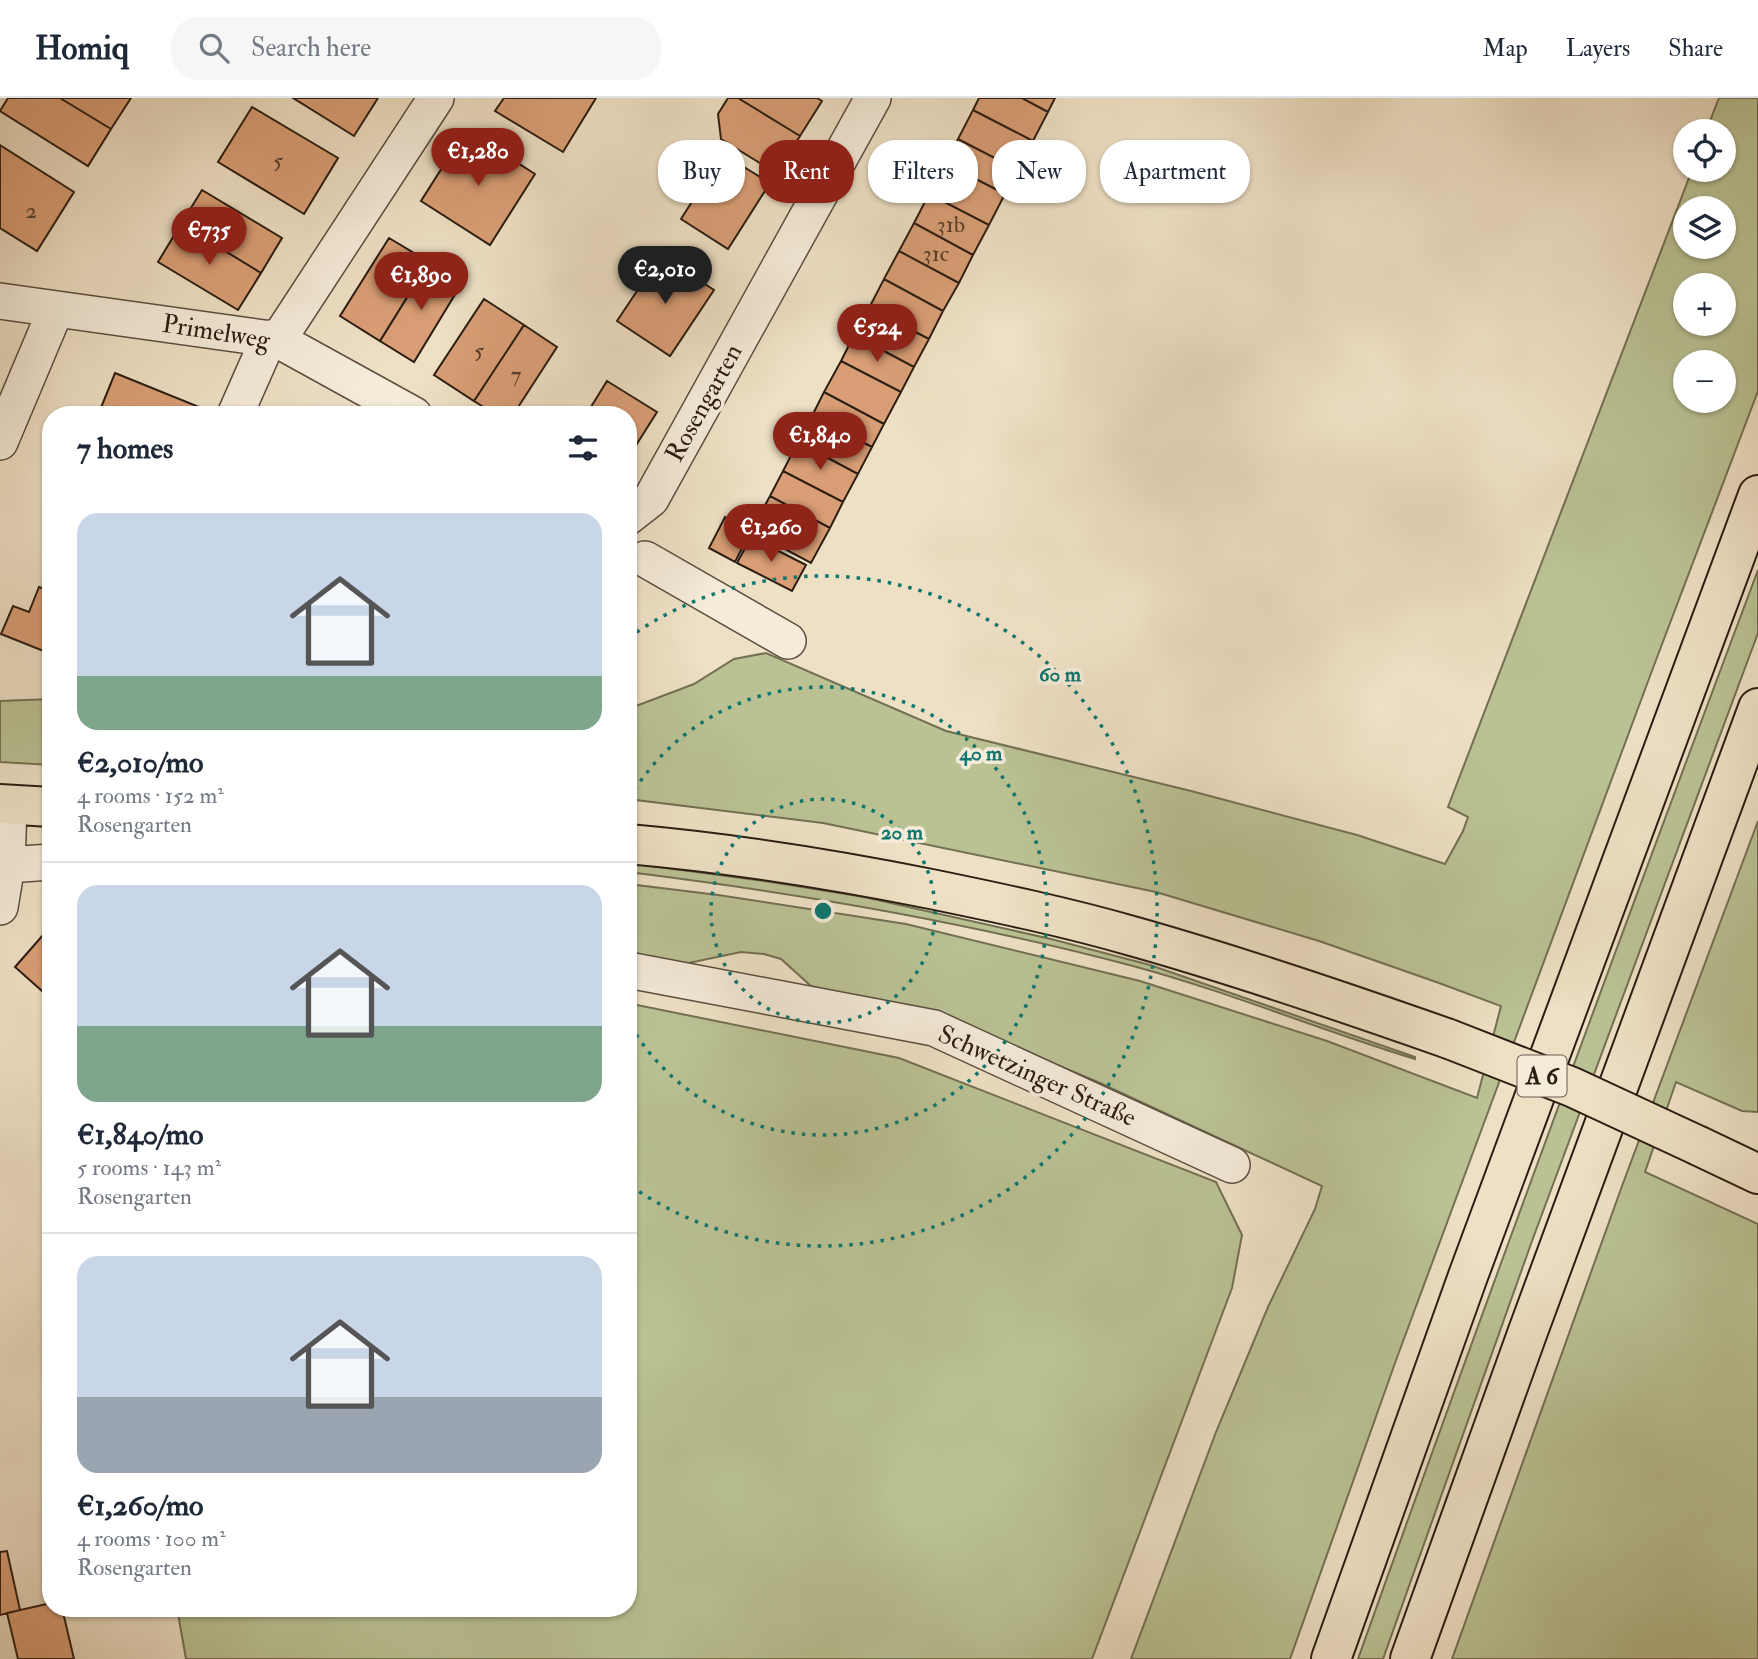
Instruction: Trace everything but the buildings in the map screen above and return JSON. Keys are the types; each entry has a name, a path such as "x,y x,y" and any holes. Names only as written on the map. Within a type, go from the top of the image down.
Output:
{"main road":[{"name":"A 6","path":"1331,1659 1468,1276 1758,495"},
{"path":"1410,1659 1758,708"},
{"path":"5,805 42,807"},
{"path":"637,845 696,850 858,875 999,903 1130,935 1259,973 1449,1039 1572,1087 1758,1174"}],"street":[{"path":"240,406 273,339 436,98"},
{"name":"Rosengarten","path":"637,510 652,499 873,98"},
{"name":"Primelweg","path":"0,301 273,339 397,406"},
{"path":"0,442 56,309"},
{"path":"645,559 788,641"},
{"path":"0,907 7,865 5,805"},
{"path":"7,865 42,863"},
{"name":"Schwetzinger Straße","path":"637,972 934,1028 1232,1165"}],"green space":[{"path":"1719,98 1758,98 1758,391 1395,1363 1290,1659 1131,1659 1216,1432 1268,1307 1315,1209 1322,1186 1100,1083 998,1040 919,1015 811,986 781,959 741,952 684,964 637,956 637,885 906,924 1140,981 1327,1041 1477,1098 1501,1006 1319,941 1156,892 823,823 637,800 637,706 694,684 734,659 766,653 946,731 1357,835 1445,864 1468,817 1448,807 1673,220 1673,259 1736,259 1736,196 1682,196 1687,182 1736,182 1736,119 1711,119"},
{"path":"1758,570 1758,633 1532,1241 1383,1659 1358,1659 1456,1386"},
{"path":"42,699 42,764 0,762 0,701"},
{"path":"1758,821 1758,1112 1742,1111 1676,1082 1645,1172 1758,1224 1758,1659 1452,1659 1622,1186"},
{"path":"637,864 864,897 1051,939 1150,965 1415,1059 1204,987 1071,950 946,922 755,889 637,873"},
{"path":"637,1005 899,1058 1216,1182 1242,1235 1232,1288 1092,1659 186,1659 179,1617 637,1617"}]}
